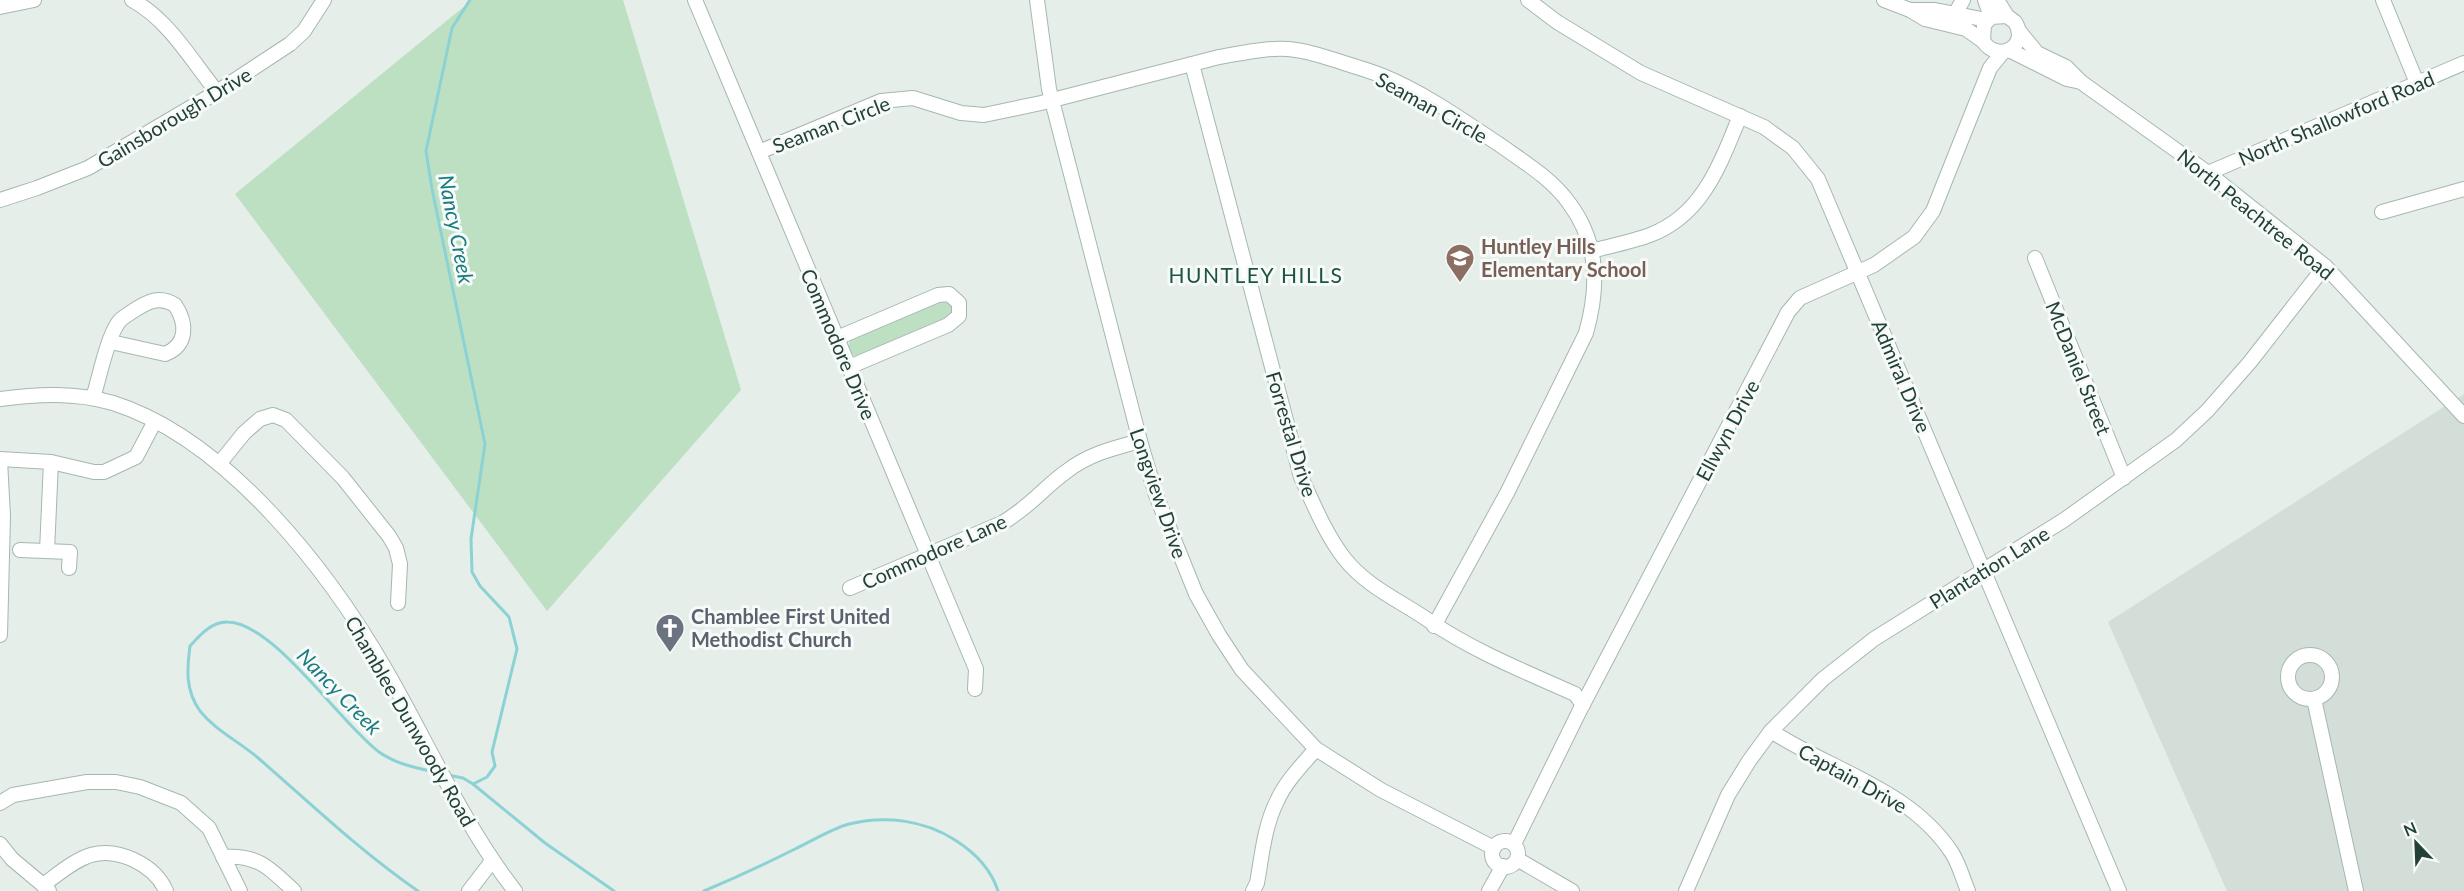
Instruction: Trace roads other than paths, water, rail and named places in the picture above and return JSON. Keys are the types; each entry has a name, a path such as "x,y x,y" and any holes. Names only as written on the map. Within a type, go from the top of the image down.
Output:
{"street":[{"path":"0,7 34,0"},
{"path":"132,0 146,8 162,23 217,92"},
{"name":"Gainsborough Drive","path":"0,200 88,168 217,92 290,44 304,31 324,0"},
{"name":"Commodore Drive","path":"695,0 976,669 975,689"},
{"name":"Longview Drive","path":"1037,0 1052,100 1140,441 1156,495 1196,594 1242,670 1316,749 1381,790 1494,848"},
{"name":"Admiral Drive","path":"1528,0 1577,35 1641,73 1740,116 1782,138 1803,158 1824,190 2120,891"},
{"path":"1884,0 1910,10 1925,19 1965,29 1985,44"},
{"path":"1955,14 1963,0"},
{"path":"1985,0 1989,19 1982,30 1990,68"},
{"name":"North Peachtree Road","path":"1997,0 2037,53 2066,67 2081,82 2208,173 2325,266 2464,416"},
{"path":"2383,0 2417,83"},
{"path":"1910,10 1921,9 1989,19 2007,16"},
{"path":"2006,52 2017,43 2019,31"},
{"name":"North Peachtree Road","path":"1985,44 1991,50 2006,52 2067,79 2081,82"},
{"name":"Seaman Circle","path":"759,152 881,101 900,97 925,100 952,111 972,115 1006,112 1192,64 1248,52 1292,49 1311,52 1384,76 1455,115 1542,176 1570,204 1585,232 1591,251 1595,286 1594,304 1586,333 1507,493 1434,626"},
{"name":"Ellwyn Drive","path":"1514,844 1583,705 1788,312 1800,298 1889,256 1914,237 1933,211 1990,68 2006,52"},
{"name":"North Shallowford Road","path":"2208,173 2464,63"},
{"name":"Forrestal Drive","path":"1192,64 1305,486 1327,532 1346,560 1362,577 1384,594 1434,626 1575,694 1583,705"},
{"path":"1591,251 1650,235 1677,221 1701,197 1718,170 1740,116"},
{"path":"2382,212 2464,189"},
{"name":"McDaniel Street","path":"2034,258 2124,478"},
{"name":"Plantation Lane","path":"1686,891 1728,795 1772,731 1823,680 1874,639 2064,520 2176,440 2207,411 2250,363 2325,266"},
{"path":"837,338 938,295 949,294 959,303 959,316 948,325 849,367"},
{"path":"93,398 111,342 117,324 121,319 155,300 169,301 175,305 184,323 182,340 176,348 165,354 111,342"},
{"name":"Chamblee Dunwoody Road","path":"0,399 53,394 93,398 113,403 155,421 193,445 219,464 256,499 324,577 376,654 458,804 492,861 515,891"},
{"path":"219,464 244,432 260,419 273,415 286,420 343,478 392,542 398,555 401,572 398,603"},
{"path":"0,635 2,516 0,459 51,462 99,473 113,469 136,457 155,421"},
{"name":"Commodore Lane","path":"850,588 928,556 1013,517 1080,461 1101,452 1140,441"},
{"path":"47,551 51,462"},
{"path":"20,550 70,552 69,568"},
{"path":"2314,699 2355,891"},
{"name":"Captain Drive","path":"1772,731 1910,808 1953,854 1968,891"},
{"path":"1253,891 1257,883 1267,828 1277,801 1290,780 1316,749"},
{"path":"0,802 13,795 87,782 116,782 140,787 181,803 209,828 240,891"},
{"path":"1502,842 1514,844 1518,852 1517,859 1510,865 1503,866 1493,858 1494,848 1502,842"},
{"path":"0,844 12,859 46,888 90,855 104,853 119,855 145,867 158,877 166,891"},
{"path":"223,857 241,856 261,862 294,891"},
{"path":"1517,859 1572,891"},
{"path":"469,891 492,861"},
{"path":"1489,891 1503,866"}],"waterway":[{"name":"Nancy Creek","path":"470,0 452,28 426,151 485,444 471,539 472,572 480,586 509,617 517,649 492,752 495,766 487,777 473,784"},
{"name":"Nancy Creek","path":"418,891 356,843 257,757 206,718 195,703 189,687 190,646 207,630 222,622 246,627 266,639 286,656 345,720 379,752 399,763 435,772"},
{"path":"448,775 463,778 473,784 545,843 614,891"},
{"path":"704,891 842,826 876,820 904,821 943,833 969,850 981,862 991,875 998,891"}],"place":[{"name":"Huntley Hills Elementary School","path":"1460,284"},
{"name":"Chamblee First United Methodist Church","path":"670,654"}],"district":[{"name":"HUNTLEY HILLS","path":"1256,274"}]}
